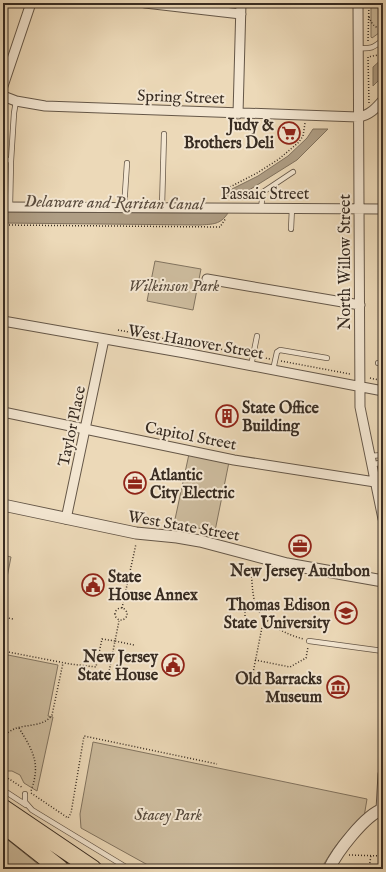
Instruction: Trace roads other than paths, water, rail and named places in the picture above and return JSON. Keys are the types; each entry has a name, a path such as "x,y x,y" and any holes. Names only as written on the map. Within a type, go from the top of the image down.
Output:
{"highway":[{"path":"3,808 93,869"},
{"path":"3,824 60,869"}],"street":[{"path":"3,86 32,3"},
{"path":"145,3 241,14"},
{"path":"238,114 241,3"},
{"name":"North Willow Street","path":"358,3 358,208 360,305 359,387 361,416 383,519"},
{"name":"Spring Street","path":"3,96 34,105 58,107 358,117"},
{"path":"358,117 369,113 383,100"},
{"name":"Passaic Street","path":"6,207 383,209"},
{"path":"208,279 360,305"},
{"name":"West Hanover Street","path":"3,321 383,391"},
{"name":"Taylor Place","path":"66,519 104,339"},
{"name":"Capitol Street","path":"3,412 234,460 375,482"},
{"name":"West State Street","path":"3,505 136,533 200,541 287,564 383,581"},
{"path":"329,869 348,840 374,814 382,810 383,774"}],"lane":[{"path":"358,48 368,49 374,47 383,40"},
{"path":"6,207 16,101"},
{"path":"162,207 164,134"},
{"path":"3,158 11,161"},
{"path":"124,208 127,163"},
{"path":"261,208 262,192 293,172"},
{"path":"291,230 292,208"},
{"path":"252,366 257,336"},
{"path":"273,371 276,352 280,350 327,358"},
{"path":"370,460 383,455"},
{"path":"370,460 383,462"},
{"path":"309,641 383,651"},
{"path":"3,790 38,814 129,869"},
{"path":"28,793 25,802 28,806"}],"place":[{"name":"Judy & Brothers Deli","path":"289,133"},
{"name":"State Office Building","path":"227,416"},
{"name":"Atlantic City Electric","path":"135,483"},
{"name":"New Jersey Audubon","path":"300,546"},
{"name":"State House Annex","path":"93,585"},
{"name":"Thomas Edison State University","path":"346,613"},
{"name":"New Jersey State House","path":"173,665"},
{"name":"Old Barracks Museum","path":"338,687"}],"water label":[{"name":"Delaware and Raritan Canal","path":"114,202"}],"park label":[{"name":"Wilkinson Park","path":"174,285"},
{"name":"Stacey Park","path":"168,814"}]}
